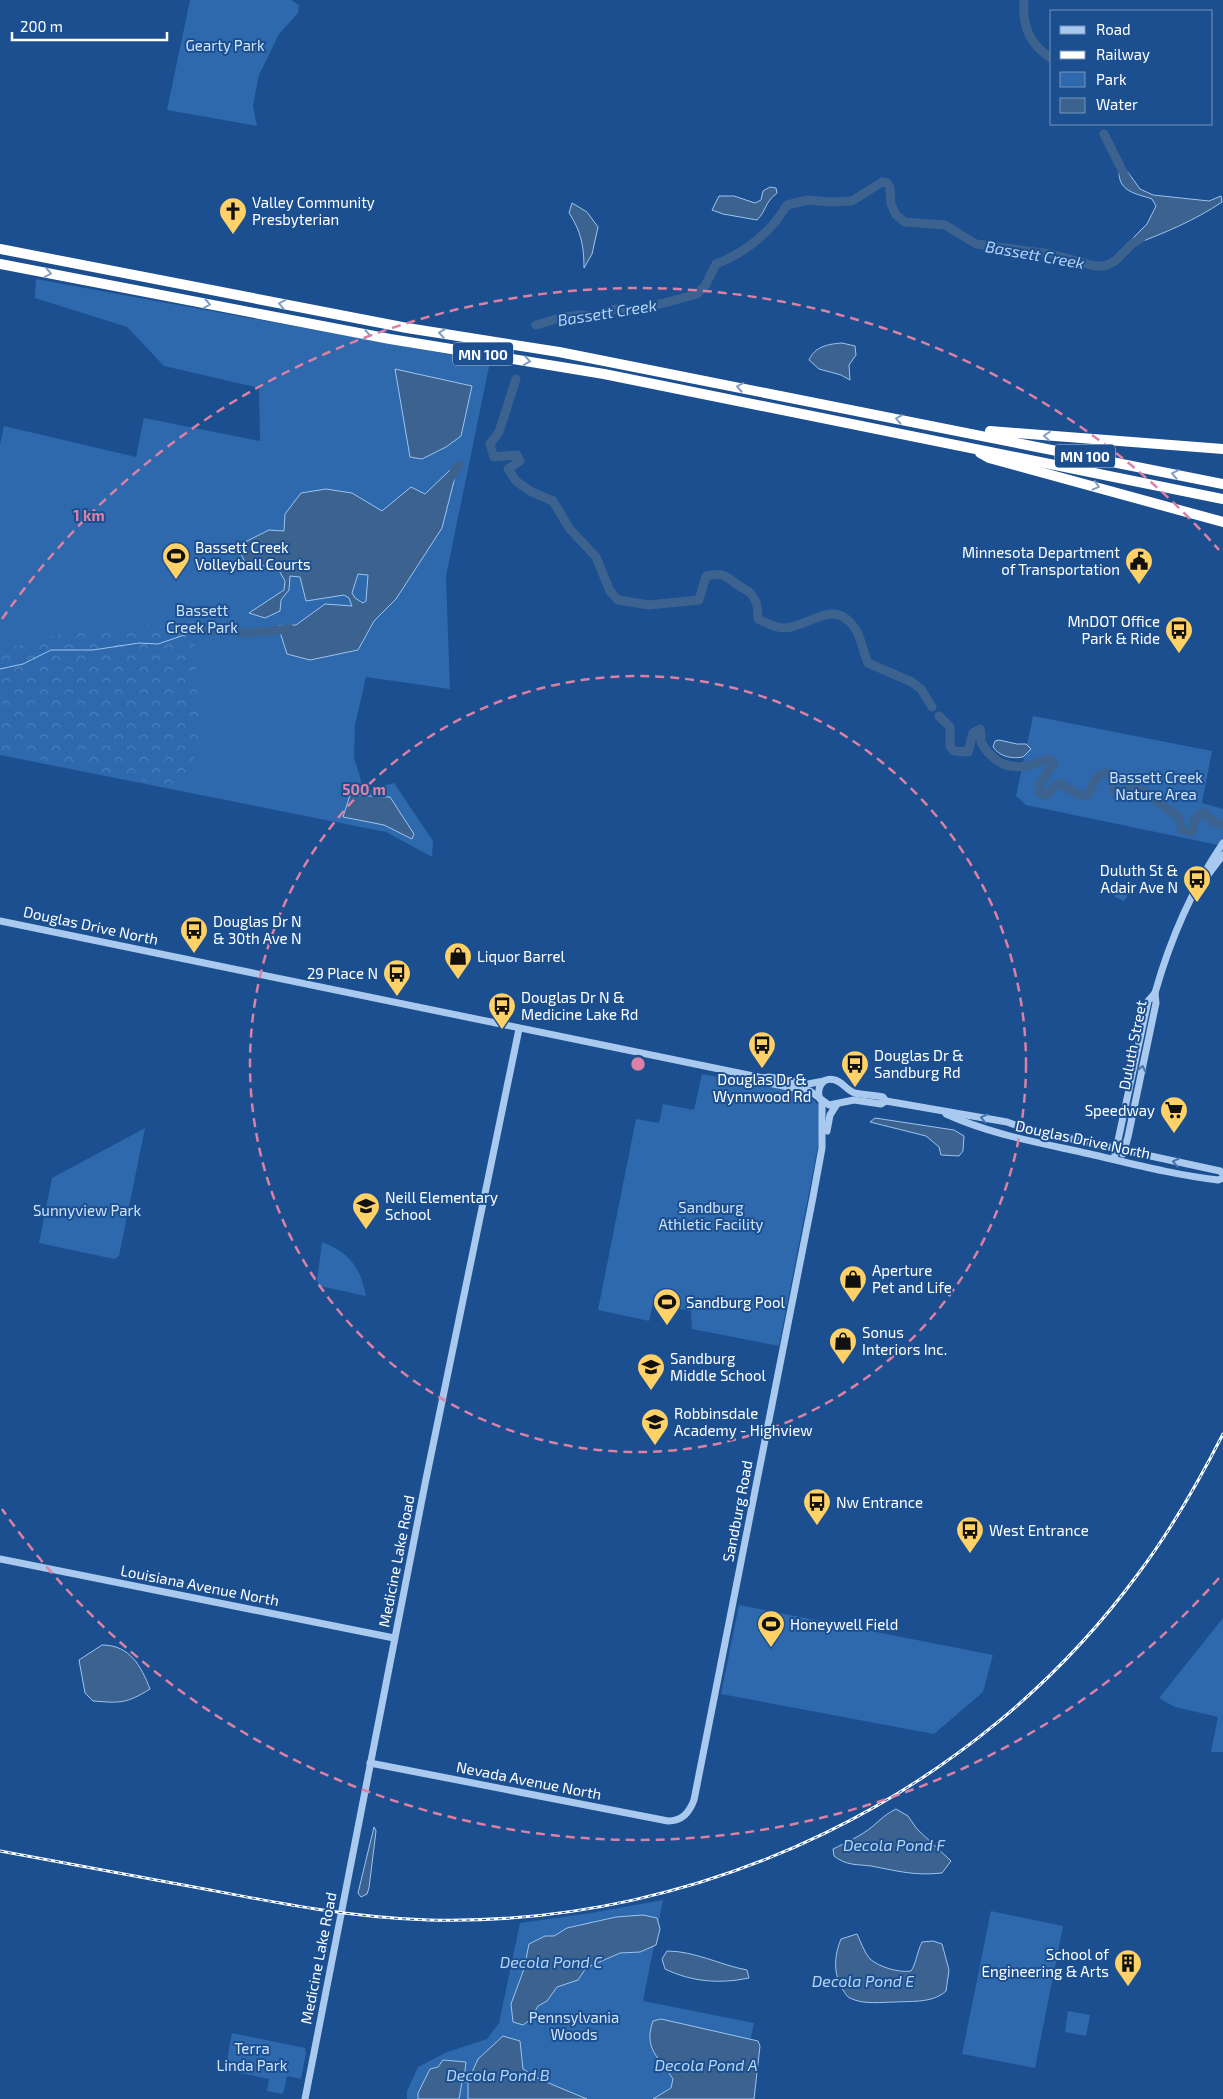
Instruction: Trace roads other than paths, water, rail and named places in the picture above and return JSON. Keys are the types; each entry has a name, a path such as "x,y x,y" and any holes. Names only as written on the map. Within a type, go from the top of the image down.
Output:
{"highway":[{"name":"MN 100","path":"0,249 407,328 559,352 1223,484"},
{"name":"MN 100","path":"0,264 390,339 604,374 1223,499"},
{"path":"947,428 1223,449"},
{"path":"966,446 989,458 1223,522"}],"street":[{"name":"Duluth Street","path":"1117,1160 1154,1011 1155,993 1178,926 1202,876 1223,843"},
{"name":"Duluth Street","path":"1194,893 1223,855"},
{"name":"Douglas Drive North","path":"0,921 763,1078 769,1077 808,1084 834,1079 852,1092 883,1097 886,1101 994,1120 1026,1129 1220,1171 1223,1174"},
{"name":"Medicine Lake Road","path":"305,2099 394,1638 519,1028"},
{"name":"Douglas Drive North","path":"763,1078 768,1083 810,1091 829,1105 854,1100 881,1104 886,1101"},
{"path":"821,1100 818,1090 824,1081"},
{"path":"838,1103 844,1096 843,1085"},
{"name":"Sandburg Road","path":"683,1817 689,1812 694,1800 822,1148 821,1100"},
{"name":"Sandburg Road","path":"822,1148 826,1141 830,1115 838,1103"},
{"name":"Douglas Drive North","path":"941,1112 995,1133 1185,1175 1218,1180 1223,1178"},
{"name":"Louisiana Avenue North","path":"0,1559 394,1638"},
{"name":"Nevada Avenue North","path":"370,1763 668,1821 683,1817"}],"water":[{"path":"1119,170 1127,171 1140,189 1153,195 1209,201 1221,196 1222,202 1190,221 1133,245 1130,241 1147,224 1156,206 1152,199 1134,193 1125,187 1121,183"},
{"path":"770,187 776,188 777,193 757,220 723,214 712,210 719,196 734,196 755,203 761,200 763,191"},
{"path":"572,203 587,212 598,227 592,254 584,268 581,239 569,213"},
{"path":"842,343 855,346 856,355 849,365 850,380 841,375 819,369 809,360 819,349 827,345"},
{"path":"395,369 472,386 461,436 446,447 422,459 410,457"},
{"path":"450,470 456,473 442,528 396,599 374,621 358,650 310,660 287,654 278,626 296,625 325,604 352,606 349,598 344,595 306,601 300,577 290,576 289,590 281,600 280,611 265,618 249,613 284,590 285,581 277,567 246,564 241,554 245,542 269,530 284,531 285,514 301,493 326,489 352,493 382,511 411,487 425,494","holes":["358,574 368,575 366,601 363,603 355,598 352,593"]},
{"path":"995,741 1026,744 1031,749 1023,757 1006,756 999,753 993,747"},
{"path":"350,795 390,797 414,834 412,839 384,825 343,817"},
{"path":"875,1118 954,1130 964,1136 963,1151 959,1156 941,1155 939,1147 926,1136 870,1122"},
{"path":"102,1645 120,1649 133,1658 143,1672 150,1689 129,1700 93,1701 85,1693 79,1660"},
{"name":"Decola Pond F","path":"896,1809 908,1816 917,1829 951,1861 942,1873 914,1873 852,1864 834,1856 833,1849 864,1833"},
{"path":"374,1827 376,1831 369,1888 367,1894 361,1897 358,1893"},
{"name":"Decola Pond C","path":"643,1915 657,1918 660,1929 656,1945 640,1952 620,1953 586,1968 578,1980 557,1987 547,2001 538,2006 530,2020 523,2025 513,2022 511,2004 524,1969 529,1944 545,1936 554,1936 567,1928 616,1917"},
{"name":"Decola Pond E","path":"857,1934 870,1959 884,1967 901,1971 911,1971 922,1942 933,1941 942,1944 949,1970 946,1991 935,1998 916,2001 878,2003 855,2000 849,1997 837,1978 836,1958 841,1939"},
{"path":"667,1951 688,1953 747,1970 749,1978 706,1981 685,1977 665,1969 662,1959"},
{"name":"Decola Pond A","path":"661,2019 758,2041 760,2046 754,2099 653,2099 671,2088 673,2079 651,2046 650,2031 653,2021"},
{"name":"Decola Pond B","path":"503,2036 520,2041 523,2069 539,2079 587,2099 468,2099 468,2082 462,2082 459,2099 418,2099 418,2093 430,2069 438,2067 443,2060 466,2062 464,2078 469,2079 478,2059"}],"waterway":[{"name":"Bassett Creek","path":"1024,0 1024,18 1029,34 1038,47 1050,58"},
{"name":"Bassett Creek","path":"1104,134 1126,178"},
{"name":"Bassett Creek","path":"536,325 563,317 582,315 594,317 615,309 635,311 697,294 705,286 716,264 747,248 765,233 787,205 808,200 852,201 882,182 887,183 890,187 891,204 896,215 905,222 945,225 976,244 1051,254 1095,266 1105,266 1115,261 1141,238"},
{"name":"Bassett Creek","path":"516,379 499,432 490,444 494,457 517,455 520,461 508,469 516,481 530,491 553,501 569,528 596,557 610,591 618,600 649,605 699,600 706,576 716,574 723,575 750,593 757,604 758,619 774,626 793,627 820,616 838,614 846,618 854,627 868,663 912,682 921,689 932,707"},
{"path":"448,481 459,465"},
{"path":"0,669 23,664 51,650 93,650 139,643 158,644 202,629 208,629"},
{"path":"208,629 248,633 290,629"},
{"name":"Bassett Creek","path":"939,716 950,727 950,746 954,751 968,752 973,733 980,729 984,748 1003,764 1017,767 1033,765 1048,759 1052,760 1054,763 1040,783 1040,793 1044,795 1060,783 1081,796 1087,796 1096,778 1108,773 1113,777 1114,790 1139,789 1146,792 1178,816 1182,830 1190,832 1193,830 1195,819 1204,813 1214,822 1223,825"}],"railway":[{"path":"0,1851 292,1905 346,1913 429,1920 532,1916 633,1900 731,1872 826,1833 915,1783 997,1723 1072,1653 1138,1574 1184,1506 1223,1434"}],"place":[{"name":"Valley Community Presbyterian","path":"233,235"},
{"name":"Bassett Creek Volleyball Courts","path":"176,580"},
{"name":"Minnesota Department of Transportation","path":"1139,585"},
{"name":"MnDOT Office Park & Ride","path":"1179,654"},
{"name":"Duluth St & Adair Ave N","path":"1197,903"},
{"name":"Douglas Dr N & 30th Ave N","path":"194,954"},
{"name":"Liquor Barrel","path":"458,980"},
{"name":"29 Place N","path":"397,997"},
{"name":"Douglas Dr N & Medicine Lake Rd","path":"502,1030"},
{"name":"Douglas Dr & Wynnwood Rd","path":"762,1069"},
{"name":"Douglas Dr & Sandburg Rd","path":"855,1088"},
{"name":"Speedway","path":"1174,1134"},
{"name":"Neill Elementary School","path":"366,1230"},
{"name":"Aperture Pet and Life","path":"853,1303"},
{"name":"Sandburg Pool","path":"667,1326"},
{"name":"Sonus Interiors Inc.","path":"843,1365"},
{"name":"Sandburg Middle School","path":"651,1391"},
{"name":"Robbinsdale Academy - Highview","path":"655,1446"},
{"name":"Nw Entrance","path":"817,1526"},
{"name":"West Entrance","path":"970,1554"},
{"name":"Honeywell Field","path":"771,1648"},
{"name":"School of Engineering & Arts","path":"1128,1987"}],"park label":[{"name":"Gearty Park","path":"225,45"},
{"name":"Bassett Creek Park","path":"202,618"},
{"name":"Bassett Creek Nature Area","path":"1156,786"},
{"name":"Sunnyview Park","path":"87,1210"},
{"name":"Sandburg Athletic Facility","path":"711,1216"},
{"name":"Pennsylvania Woods","path":"574,2026"},
{"name":"Terra Linda Park","path":"252,2056"}]}
